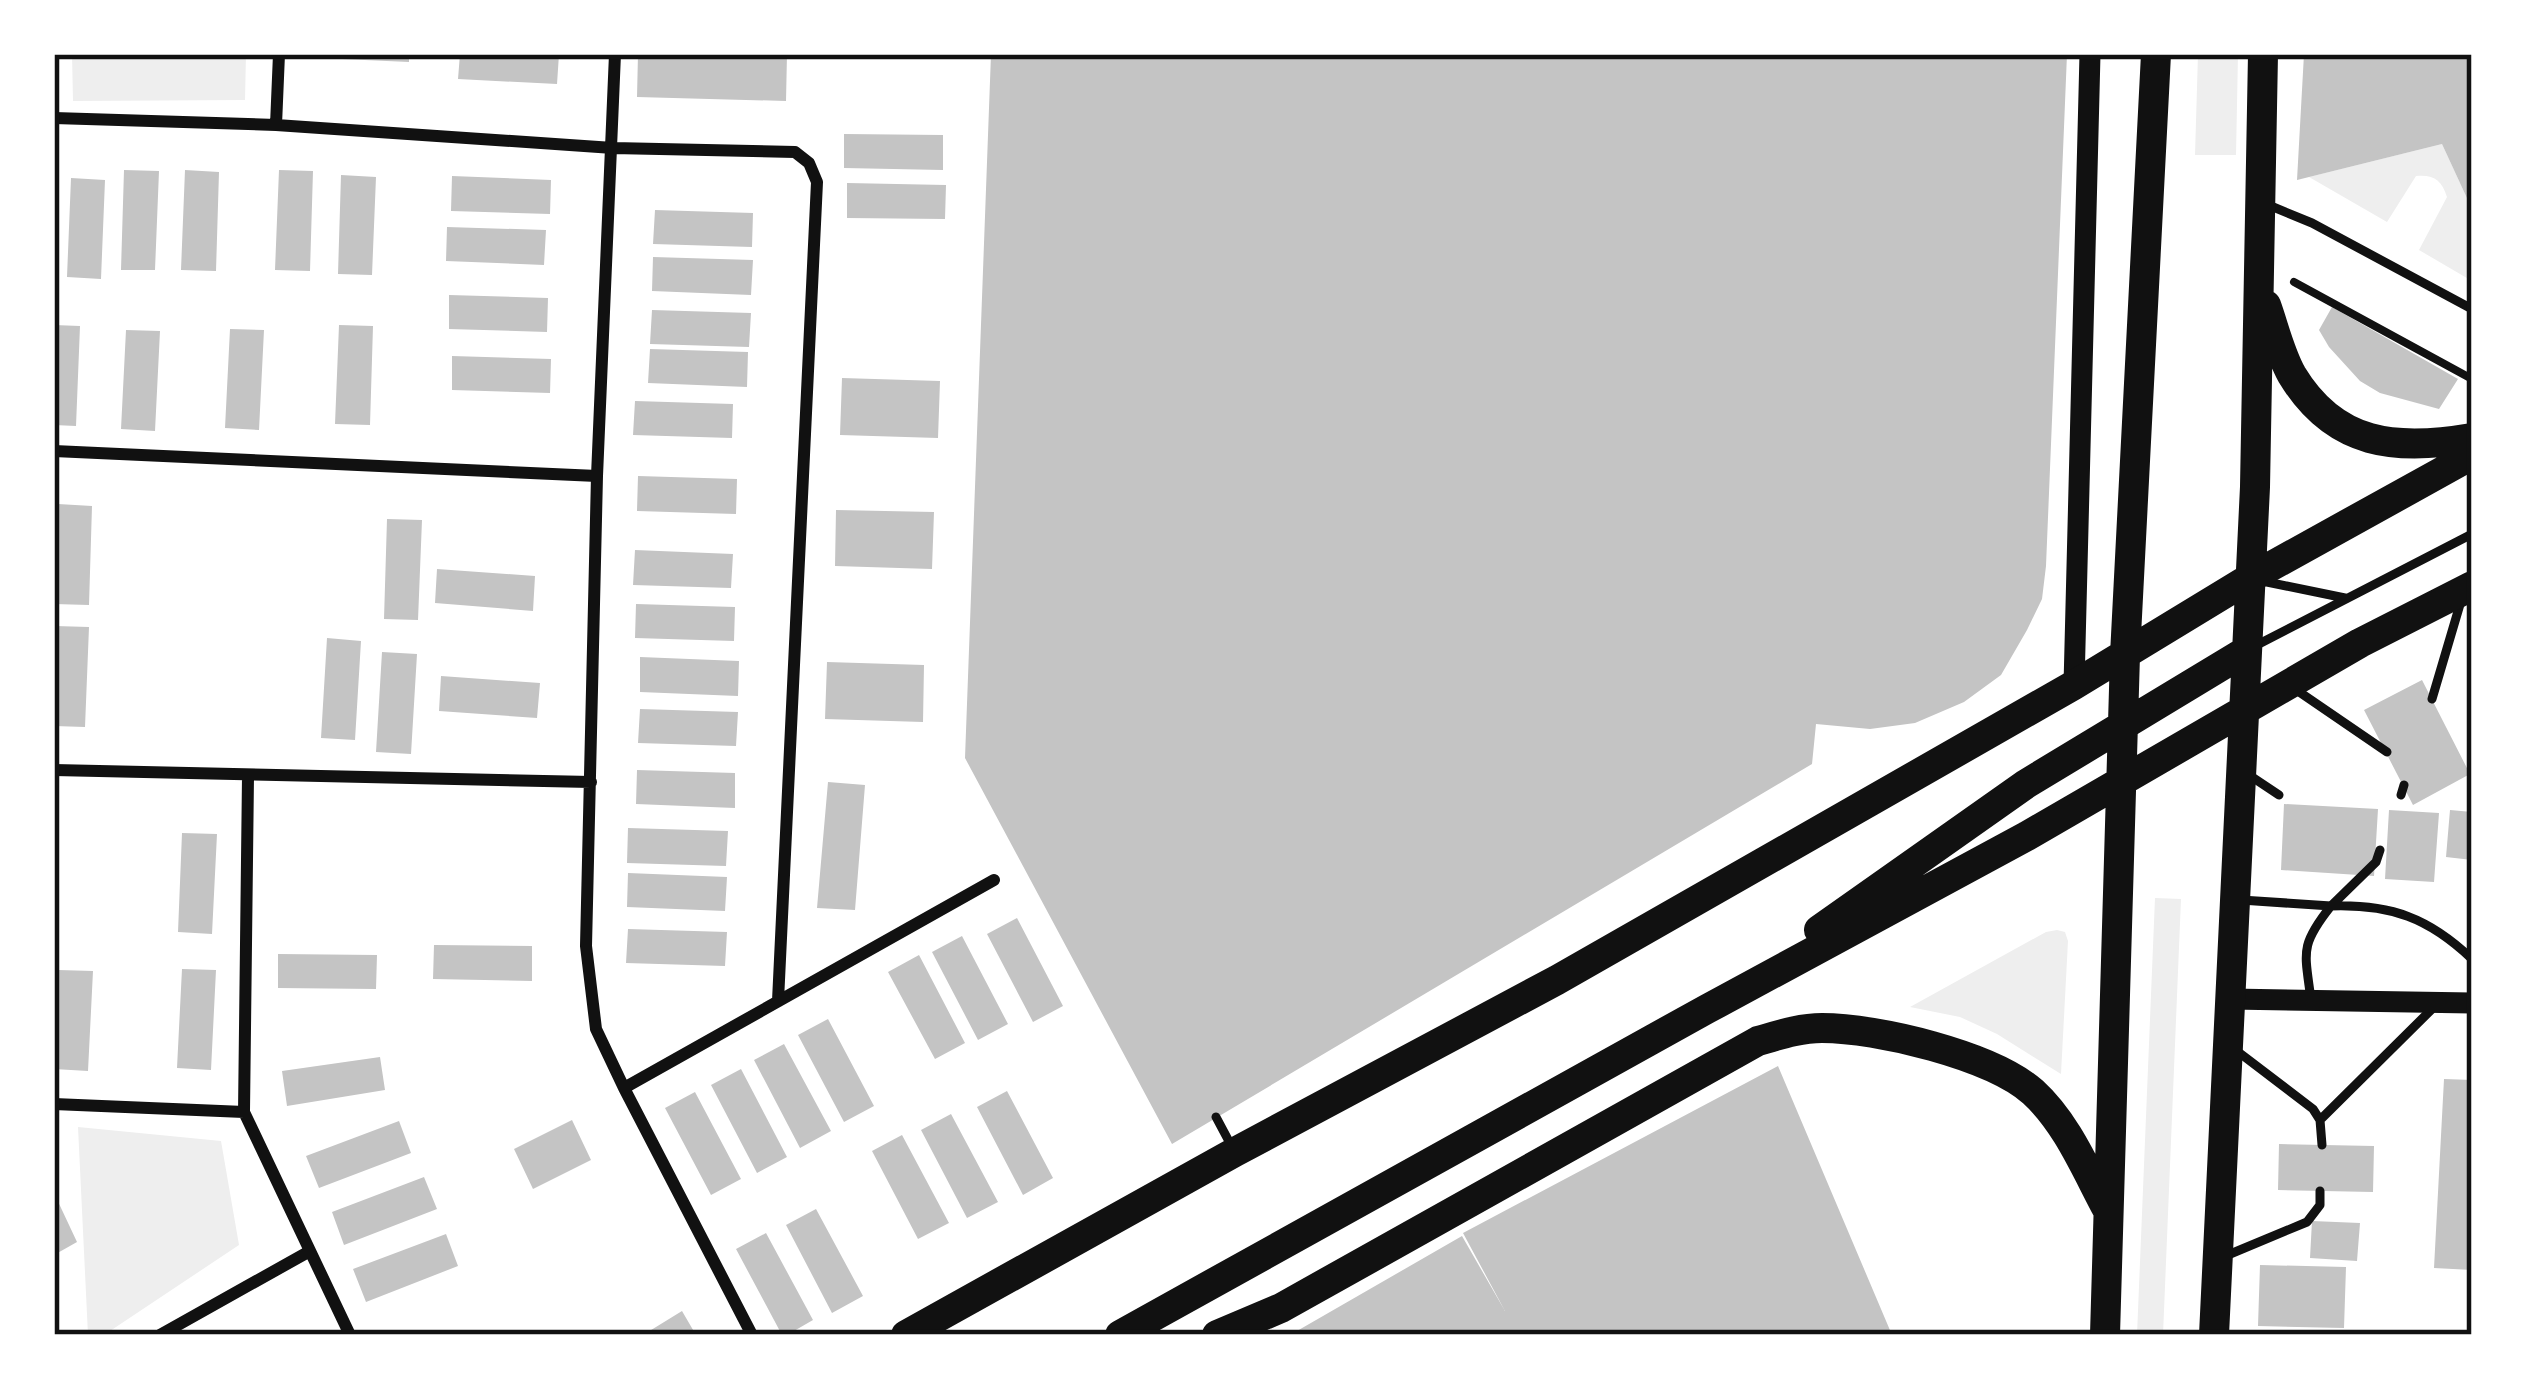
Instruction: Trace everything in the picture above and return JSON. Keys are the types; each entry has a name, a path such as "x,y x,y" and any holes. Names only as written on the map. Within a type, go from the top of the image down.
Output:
{"main road":[{"path":"2105,1335 2125,655 2156,54"},
{"path":"2214,1335 2255,488 2264,54"},
{"path":"2260,275 2290,371 2316,408 2366,440 2431,445 2472,438"},
{"path":"906,1335 1557,980 2074,685 2250,578 2472,455"},
{"path":"1120,1335 2026,836 2360,643 2468,589"},
{"path":"1706,1009 2026,784 2246,651"},
{"path":"1217,1335 1281,1308 1759,1041 1792,1031 1864,1031 1941,1050 2012,1078 2032,1091 2057,1119 2109,1213"}],"street":[{"path":"276,125 279,54"},
{"path":"615,54 597,476 586,946 596,1029 752,1335"},
{"path":"2074,685 2090,54"},
{"path":"54,118 276,125 613,148 795,152 809,163 817,182 778,1001"},
{"path":"54,452 597,476"},
{"path":"54,770 591,782"},
{"path":"248,776 244,1112 350,1335"},
{"path":"624,1088 994,880"},
{"path":"2231,999 2472,1003"},
{"path":"54,1104 244,1112"},
{"path":"160,1335 310,1251"}],"lane":[{"path":"2261,202 2312,223 2472,309"},
{"path":"2246,651 2472,534"},
{"path":"2250,578 2344,598"},
{"path":"2432,699 2468,589"},
{"path":"2288,684 2387,752"},
{"path":"2241,770 2279,795"},
{"path":"2311,1000 2305,950 2314,927 2380,850"},
{"path":"2236,899 2361,905 2402,912 2440,931 2472,959"},
{"path":"2320,1120 2439,1002"},
{"path":"2228,1045 2313,1109 2320,1120 2322,1144"},
{"path":"1216,1117 1235,1152"},
{"path":"2218,1259 2307,1222 2320,1205 2320,1191"}],"path":[{"path":"2260,275 2472,379"}],"shaded area":[{"path":"72,54 246,54 245,100 73,101"},
{"path":"2198,54 2238,54 2236,155 2195,155"},
{"path":"2442,144 2472,209 2472,281 2419,250 2447,197 2436,179 2416,176 2387,222 2309,177"},
{"path":"2155,898 2181,899 2163,1335 2137,1335"},
{"path":"2046,932 2065,932 2068,941 2061,1074 1960,1017 1910,1007"},
{"path":"78,1127 221,1141 239,1245 104,1335 88,1335"}],"building":[{"path":"320,54 409,54 409,62 320,58"},
{"path":"460,54 559,54 557,84 458,79"},
{"path":"638,54 787,54 786,101 637,97"},
{"path":"991,54 2067,54 2046,566 2042,599 2001,675 1964,702 1915,723 1870,729 1816,724 1812,764 1172,1144 965,758"},
{"path":"2304,54 2472,54 2472,209 2442,144 2297,180"},
{"path":"844,134 943,135 943,170 844,168"},
{"path":"124,170 159,171 155,270 121,270"},
{"path":"185,170 219,172 216,271 181,270"},
{"path":"279,170 313,171 310,271 275,270"},
{"path":"341,175 376,177 372,275 338,274"},
{"path":"452,176 551,180 550,214 451,211"},
{"path":"71,178 105,180 101,279 67,277"},
{"path":"847,183 946,185 945,219 847,218"},
{"path":"655,210 753,213 752,247 653,244"},
{"path":"447,227 546,230 544,265 446,261"},
{"path":"653,257 753,260 751,295 652,291"},
{"path":"449,295 548,298 547,332 449,329"},
{"path":"2332,307 2458,379 2439,409 2380,393 2360,381 2319,330"},
{"path":"652,310 751,313 749,347 650,344"},
{"path":"54,325 80,326 76,426 54,425"},
{"path":"339,325 373,326 370,425 335,424"},
{"path":"230,329 264,330 259,430 225,428"},
{"path":"126,330 160,331 155,431 121,429"},
{"path":"650,349 748,352 747,387 648,383"},
{"path":"452,356 551,359 550,393 452,390"},
{"path":"842,378 940,381 938,438 840,435"},
{"path":"635,401 733,404 732,438 633,435"},
{"path":"638,476 737,479 736,514 637,511"},
{"path":"58,504 92,506 89,605 54,604"},
{"path":"836,510 934,512 932,569 835,566"},
{"path":"387,519 422,520 418,620 384,619"},
{"path":"635,550 733,554 731,588 633,585"},
{"path":"437,569 535,576 533,611 435,603"},
{"path":"636,604 735,607 734,641 635,638"},
{"path":"55,626 89,627 85,727 54,726"},
{"path":"327,638 361,641 355,740 321,738"},
{"path":"382,652 417,654 411,754 376,752"},
{"path":"640,657 739,661 738,696 640,692"},
{"path":"827,662 924,665 923,722 825,719"},
{"path":"441,676 540,683 537,718 439,711"},
{"path":"2422,680 2470,774 2413,805 2364,710"},
{"path":"640,709 738,712 736,746 638,743"},
{"path":"637,770 735,773 735,808 636,804"},
{"path":"828,782 865,785 855,910 817,908"},
{"path":"2284,804 2378,809 2374,876 2281,870"},
{"path":"2389,810 2439,813 2434,882 2385,879"},
{"path":"2450,810 2472,812 2472,860 2446,857"},
{"path":"628,828 728,831 726,866 627,863"},
{"path":"182,833 217,834 212,934 178,932"},
{"path":"628,873 727,877 725,911 627,907"},
{"path":"1017,918 1063,1006 1033,1022 987,934"},
{"path":"628,929 727,932 725,966 626,963"},
{"path":"962,936 1008,1024 978,1040 932,952"},
{"path":"434,945 532,946 532,981 433,979"},
{"path":"278,954 377,955 376,989 278,988"},
{"path":"919,955 965,1043 935,1059 888,972"},
{"path":"182,969 216,970 211,1070 177,1068"},
{"path":"58,970 93,971 88,1071 54,1069"},
{"path":"828,1019 874,1106 844,1122 798,1035"},
{"path":"784,1044 831,1131 800,1148 754,1060"},
{"path":"380,1057 385,1090 287,1106 282,1071"},
{"path":"1778,1066 1892,1335 1290,1335 1462,1236 1505,1311 1463,1233"},
{"path":"741,1069 787,1157 757,1173 711,1085"},
{"path":"2444,1079 2472,1080 2472,1270 2434,1268"},
{"path":"1007,1091 1053,1178 1023,1195 977,1107"},
{"path":"695,1092 741,1179 711,1195 665,1108"},
{"path":"951,1114 998,1202 967,1218 921,1130"},
{"path":"572,1120 591,1160 533,1189 514,1149"},
{"path":"399,1121 411,1153 319,1188 306,1156"},
{"path":"902,1135 949,1223 918,1239 872,1151"},
{"path":"2279,1144 2374,1146 2373,1192 2278,1190"},
{"path":"424,1177 437,1209 344,1245 332,1212"},
{"path":"54,1193 77,1242 54,1255"},
{"path":"816,1209 863,1296 832,1313 786,1225"},
{"path":"2312,1221 2360,1223 2357,1261 2310,1258"},
{"path":"766,1233 813,1320 787,1335 782,1335 736,1249"},
{"path":"446,1234 458,1266 366,1302 353,1269"},
{"path":"2260,1265 2346,1267 2344,1328 2258,1326"},
{"path":"682,1311 696,1335 643,1335"}]}
